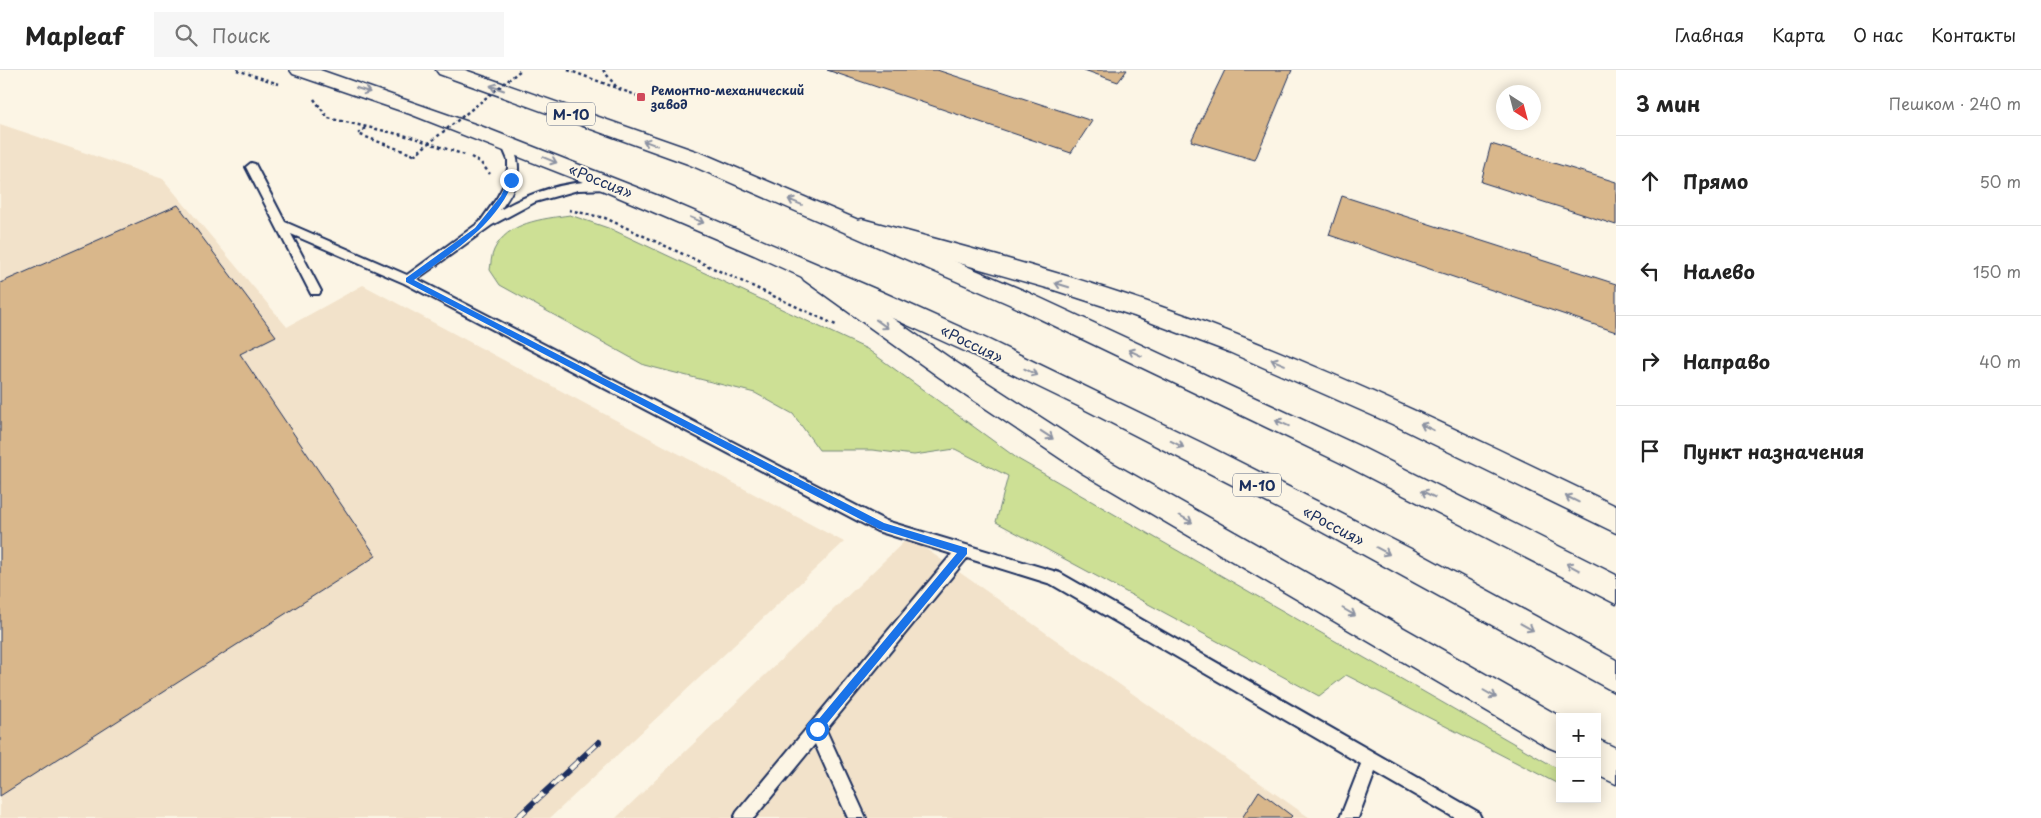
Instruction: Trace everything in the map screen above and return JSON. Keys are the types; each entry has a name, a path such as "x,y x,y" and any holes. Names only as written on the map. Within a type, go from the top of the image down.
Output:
{"main road":[{"name":"«Россия»","path":"300,70 369,92 505,142 614,185 892,305 1150,430 1501,612 1616,677"},
{"name":"М-10","path":"446,70 696,160 1018,298 1340,450 1536,547 1616,590"},
{"path":"839,221 984,260 1182,324 1345,390 1419,423 1616,520"},
{"path":"799,265 948,370 1092,465 1556,733"},
{"path":"1600,758 1616,767"}],"lane":[{"path":"478,229 504,197 511,180 513,162 505,142"},
{"path":"251,167 314,292"},
{"path":"408,280 478,229 518,205 550,193 578,186 614,185"},
{"path":"281,225 408,280 882,526 1055,578 1472,818"},
{"path":"743,818 964,551"},
{"path":"817,729 857,818"},
{"path":"1349,818 1371,760"}],"path":[{"path":"237,70 283,85"},
{"path":"365,128 358,134 414,155 521,70"},
{"path":"568,70 641,97"},
{"path":"603,70 619,89"},
{"path":"311,94 328,118 411,137 471,157 487,170 492,178"}],"shaded area":[{"path":"0,124 163,179 287,327 363,285 844,542 550,818 0,818"},
{"path":"909,537 1310,818 616,818"}],"green space":[{"path":"570,215 611,229 867,349 1018,459 1556,768 1556,783 1346,675 1319,696 996,522 1008,476 955,449 914,455 872,450 819,450 793,414 755,393 644,365 500,285 490,270 493,252 500,241 507,233 516,228 548,218"}],"building":[{"path":"827,70 937,70 1092,121 1071,153"},
{"path":"1084,70 1127,70 1118,82"},
{"path":"1225,70 1292,70 1255,160 1191,141"},
{"path":"1491,144 1616,182 1616,225 1481,182"},
{"path":"1342,196 1616,284 1616,332 1329,235"},
{"path":"178,205 276,336 240,354 376,556 0,796 0,283"},
{"path":"1259,791 1292,816 1290,818 1242,818"}],"railway":[{"path":"517,818 599,742"}],"place":[{"name":"Ремонтно-механический завод","path":"641,97"}],"route":[{"path":"511,180 504,197 478,229 408,280 882,526 964,551 817,729"}]}
